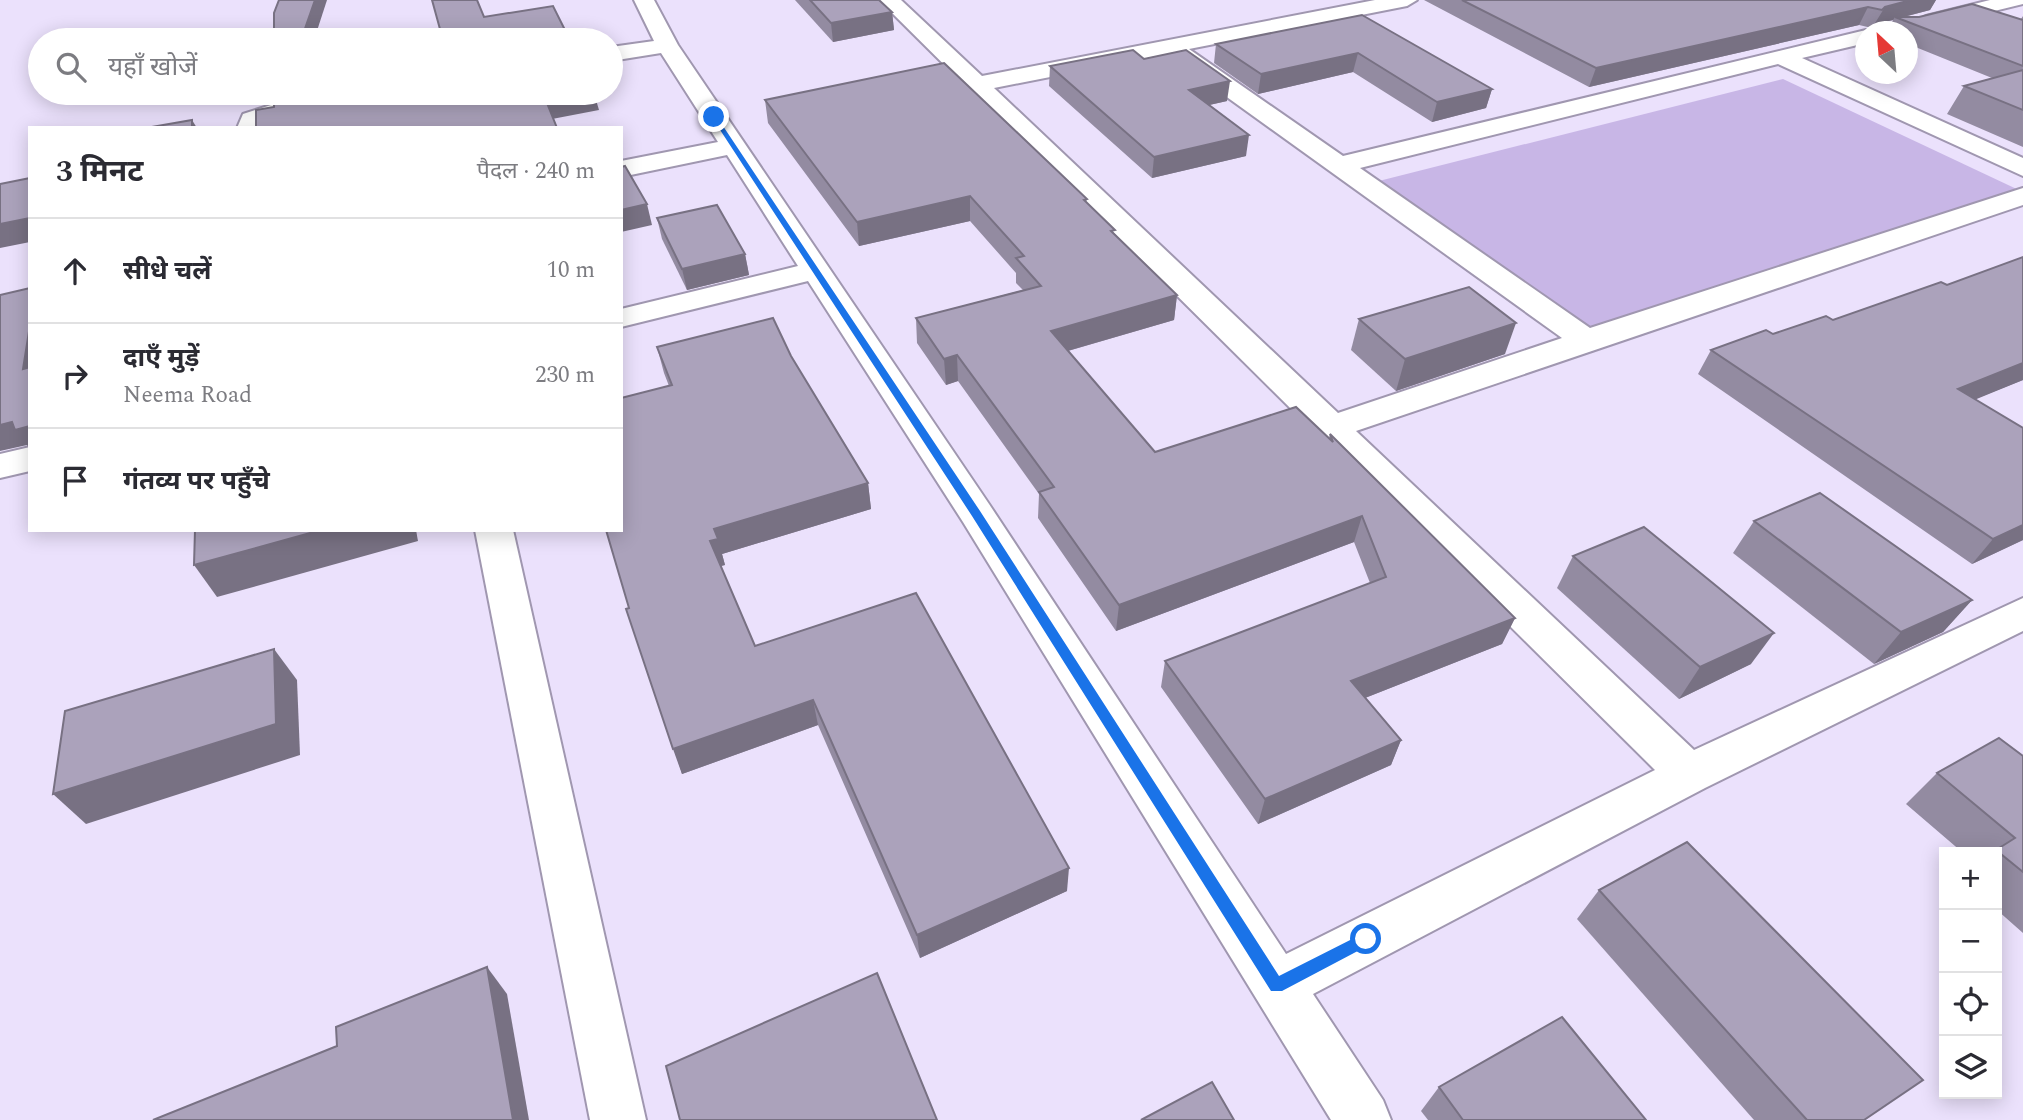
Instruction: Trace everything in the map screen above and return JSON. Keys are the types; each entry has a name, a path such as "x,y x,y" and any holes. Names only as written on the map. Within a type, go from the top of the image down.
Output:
{"street":[{"path":"645,0 667,45 735,146 813,271 976,513 1363,1120"},
{"path":"889,0 1689,774"},
{"path":"978,84 1407,0"},
{"path":"1931,0 2000,26"},
{"path":"1918,23 2016,0"},
{"path":"1340,165 1855,38"},
{"path":"623,52 667,45"},
{"path":"1172,47 1586,340"},
{"path":"1778,56 2023,168"},
{"path":"249,126 252,119 271,112 312,105"},
{"path":"623,169 735,146"},
{"path":"1333,427 1586,340 2023,196"},
{"path":"623,318 813,271"},
{"path":"0,466 28,459"},
{"path":"494,532 618,1120"},
{"path":"1276,986 1689,774 2023,613"}],"shaded area":[{"path":"1783,79 2023,192 1579,334 1371,183"}],"building":[{"path":"279,0 315,0 305,28 274,28 274,13"},
{"path":"432,0 477,0 484,17 553,6 564,28 440,28"},
{"path":"810,0 879,0 892,12 831,23"},
{"path":"1462,0 1911,0 1882,10 1868,7 1596,68"},
{"path":"1972,4 2023,20 2023,66 1918,26 1918,21 1905,21 1895,17 1919,17"},
{"path":"1362,15 1492,89 1437,102 1358,53 1261,74 1216,44"},
{"path":"1133,50 1144,59 1186,50 1230,81 1189,90 1249,135 1154,157 1050,66"},
{"path":"944,63 1087,199 1084,200 1115,230 1111,231 1177,295 1051,331 1155,452 1296,407 1333,442 1330,434 1515,618 1351,681 1401,740 1265,799 1165,661 1386,577 1362,516 1119,605 1039,492 1054,487 957,355 944,359 916,318 1041,286 1016,258 1024,256 970,196 857,222 765,100"},
{"path":"2023,70 2023,110 1964,86"},
{"path":"548,105 556,126 256,126 256,110 274,107"},
{"path":"192,120 192,126 158,126"},
{"path":"625,166 647,204 623,210"},
{"path":"28,178 28,218 0,224 0,184"},
{"path":"717,205 745,254 682,269 657,218"},
{"path":"2023,257 2023,363 1958,389 2023,428 2023,525 1993,539 1711,350 1766,330 1773,334 1826,316 1833,320 1941,282 1947,285"},
{"path":"1469,287 1516,323 1405,359 1359,319"},
{"path":"28,288 28,338 23,369 28,368 28,427 15,430 12,422 0,425 0,295"},
{"path":"773,318 791,356 868,483 714,529 718,539 710,541 755,646 916,593 1069,868 917,935 813,700 673,749 626,609 629,608 607,532 623,532 623,397 672,385 657,347"},
{"path":"1820,493 1972,600 1901,632 1754,521"},
{"path":"1644,527 1774,633 1700,667 1573,556"},
{"path":"195,532 314,532 194,565"},
{"path":"274,649 276,724 53,794 65,711"},
{"path":"1999,738 2023,756 2023,872 2002,855 2001,847 2015,838 1937,773"},
{"path":"1687,842 1923,1080 1864,1120 1807,1120 1599,890"},
{"path":"487,967 513,1120 153,1120 337,1046 336,1027"},
{"path":"877,973 937,1120 680,1120 666,1066"},
{"path":"1562,1017 1646,1120 1463,1120 1439,1087"},
{"path":"1212,1082 1234,1120 1141,1120"}],"route":[{"path":"714,117 813,271 976,513 1276,986 1366,939"}]}
